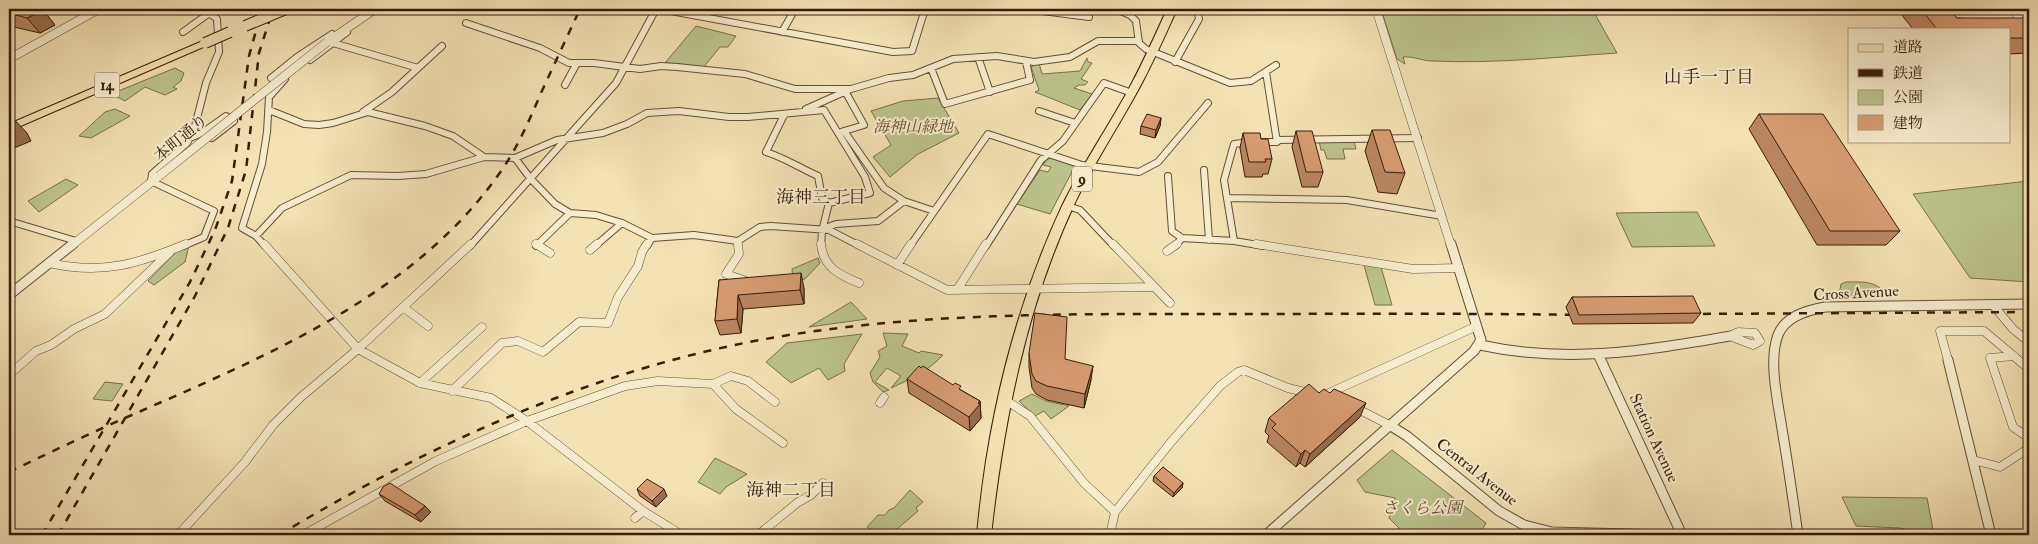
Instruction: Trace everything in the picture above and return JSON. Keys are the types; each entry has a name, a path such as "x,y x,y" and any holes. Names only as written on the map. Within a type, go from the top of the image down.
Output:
{"main road":[{"name":"14","path":"9,128 286,9"},
{"name":"9","path":"984,535 994,450 1003,399 1012,358 1033,289 1068,206 1132,92 1172,9"}],"street":[{"path":"9,59 99,9"},
{"path":"190,9 208,14 217,19 220,46 206,83 190,138"},
{"name":"本町通り","path":"9,295 282,76 375,9"},
{"path":"640,9 657,10 873,50 893,52 912,51 925,9"},
{"path":"782,32 795,9"},
{"path":"1027,9 1089,17"},
{"path":"1116,9 1134,17 1139,24 1139,41"},
{"path":"1175,62 1199,19 1197,9"},
{"path":"1266,535 1480,345 1481,340 1477,326 1376,9"},
{"path":"2012,9 2029,9"},
{"path":"2012,9 2029,28"},
{"path":"178,535 245,462 273,425 320,380 358,349 478,238 604,98 625,68 657,10"},
{"path":"183,32 208,14"},
{"path":"362,18 280,84 269,97 265,153 258,182 242,228 256,236 358,349 420,384 491,398 526,421 642,511 682,535"},
{"path":"466,23 532,45 569,63 594,63 640,69 661,66 677,67 745,74 795,89 848,90"},
{"path":"271,78 324,39 352,25"},
{"path":"256,236 282,208 351,175 398,176 426,174 484,157 515,158 557,140 603,133 627,124 647,112 679,111 729,117 784,116 802,111 848,90 889,78 913,75 953,59 997,56 1026,62 1060,60 1070,57 1098,41 1139,41 1152,53 1230,83 1247,83 1276,65"},
{"path":"330,43 418,68"},
{"path":"362,113 392,92 442,46"},
{"path":"978,57 990,92"},
{"path":"931,68 945,104 1030,80 1026,62"},
{"path":"565,86 577,63"},
{"path":"1266,72 1276,140"},
{"path":"957,290 1041,160 1063,141 1104,83 1132,92"},
{"path":"841,132 864,125 848,90"},
{"path":"896,265 988,134 1089,166 1139,172 1153,166 1208,103"},
{"path":"269,110 304,124 319,125 333,123 368,112 425,126 453,136 484,157"},
{"path":"802,111 824,110 880,184 892,195 934,212"},
{"path":"1039,111 1075,123"},
{"path":"49,262 72,268 91,270 114,267 172,250 204,237 214,211 155,178 152,174 190,138 202,133 226,116 234,121 161,178 155,178"},
{"path":"784,116 766,152 785,158 799,168 818,176 822,198 829,204"},
{"path":"829,204 870,193 866,177 841,132"},
{"path":"1234,241 1224,180 1234,144 1238,142 1277,142 1276,140 1418,138"},
{"path":"515,158 530,178 555,204 570,213 596,215 622,222 652,238 694,235 738,241 760,227 829,230 947,290 1154,287"},
{"path":"1204,170 1209,240"},
{"path":"1168,176 1172,231 1182,238 1234,241 1413,269 1459,268"},
{"path":"1227,198 1347,200 1442,216"},
{"path":"820,230 832,224 876,222 885,218 904,201"},
{"path":"829,204 820,230 821,256 839,276 859,283"},
{"path":"1068,206 1080,210 1170,303"},
{"path":"550,253 535,244 570,213"},
{"path":"9,221 76,241"},
{"path":"590,250 622,222"},
{"path":"452,391 502,343 509,339 514,339 543,352 579,322 608,323 618,297 638,266 642,252 652,238"},
{"path":"1167,252 1178,244 1182,238"},
{"path":"738,241 739,254 726,274 750,282"},
{"path":"9,375 36,351 51,346 74,329 105,314 172,250"},
{"path":"1993,304 2013,329 2029,342"},
{"name":"Cross Avenue","path":"1798,535 1775,379 1775,340 1782,327 1804,311 1825,307 2029,304"},
{"path":"403,307 428,326"},
{"path":"1326,394 1477,326"},
{"path":"420,384 482,327"},
{"path":"1991,535 1940,331 1984,331 2029,369"},
{"path":"1480,345 1519,354 1598,354 1625,353 1730,336"},
{"name":"Station Avenue","path":"1598,354 1682,535"},
{"path":"2014,356 1990,358 2014,428 2029,438"},
{"path":"1110,535 1115,512 1202,406 1220,386 1238,372 1244,370 1299,392 1326,394 1391,426"},
{"path":"304,535 372,495 436,461 526,421 634,384 658,381 713,384 731,376 745,379 775,402"},
{"path":"713,384 736,409 783,443"},
{"path":"1003,399 1030,416 1084,482 1115,512"},
{"name":"Central Avenue","path":"1391,426 1407,436 1500,511 1524,525 1552,532 1669,535"},
{"path":"1972,460 2000,466 2029,448"},
{"path":"758,535 797,503 811,495 823,483"},
{"path":"635,518 642,511"},
{"path":"1738,535 1878,535"}],"green space":[{"path":"1381,9 1592,9 1617,53 1479,62 1429,61 1403,57 1405,64 1397,59"},
{"path":"696,26 736,36 728,47 720,47 703,68 665,63"},
{"path":"1087,58 1088,62 1092,63 1081,79 1088,82 1085,85 1079,85 1074,88 1092,94 1080,110 1035,92 1039,90 1031,67 1039,63 1042,74 1080,71"},
{"path":"175,68 184,73 181,81 173,87 177,89 165,95 145,87 125,101 111,94"},
{"name":"海神山緑地","path":"938,98 959,133 918,154 890,177 873,157 891,145 871,111 903,101"},
{"path":"115,109 130,116 91,138 79,136 105,112"},
{"path":"1319,141 1354,141 1356,149 1343,149 1345,159 1327,159 1324,150 1321,150"},
{"path":"1051,158 1075,166 1050,214 1017,204 1040,170 1048,172 1051,167 1043,165 1046,160"},
{"path":"66,179 78,185 39,212 28,201"},
{"path":"2029,181 2029,282 1970,278 1913,194"},
{"path":"1697,212 1715,246 1632,247 1616,213"},
{"path":"189,245 185,262 154,285 148,281 178,250"},
{"path":"818,258 820,263 805,279 793,281 792,269"},
{"path":"1364,265 1381,267 1392,305 1375,305"},
{"path":"1846,282 1873,284 1886,295 1836,297 1839,294 1841,284"},
{"path":"851,302 867,319 809,327"},
{"path":"883,333 908,334 902,346 919,353 921,351 943,355 925,370 891,388 901,376 887,368 875,382 889,390 883,392 873,382 870,373 880,357 878,351 887,346"},
{"path":"862,334 844,364 845,371 828,380 819,368 791,383 766,362 787,343"},
{"path":"105,382 123,384 112,401 93,399"},
{"path":"1032,394 1046,401 1069,406 1051,419 1044,411 1035,416 1019,401"},
{"name":"さくら公園","path":"1392,450 1486,523 1479,535 1390,535 1399,528 1389,518 1395,498 1365,492 1357,480"},
{"path":"715,458 747,474 726,487 720,494 698,482"},
{"path":"910,490 923,502 916,508 918,511 890,535 877,535 867,527 878,515 885,515 894,508"},
{"path":"1842,497 1927,498 1934,535 1899,528 1856,526"}],"building":[{"path":"9,9 43,10 27,18 9,13"},
{"path":"1921,9 1949,9 1957,18 2026,18 2029,22 2029,38 2010,38 2010,28 1936,28"},
{"path":"1147,114 1161,118 1156,130 1141,126"},
{"path":"1759,114 1823,114 1900,231 1830,231"},
{"path":"1372,130 1390,130 1405,173 1385,172"},
{"path":"1296,131 1312,131 1323,172 1306,172"},
{"path":"1243,133 1260,133 1261,139 1268,139 1272,159 1265,159 1266,162 1249,162"},
{"path":"801,273 800,290 738,295 737,319 715,321 719,280"},
{"path":"1693,296 1701,313 1579,315 1572,297"},
{"path":"1035,313 1067,317 1065,359 1093,366 1085,394 1047,386 1036,381 1032,374 1029,353"},
{"path":"919,366 921,368 923,366 953,385 955,383 961,386 959,389 980,401 978,403 980,404 969,417 907,379"},
{"path":"1309,384 1319,393 1324,389 1330,393 1334,389 1366,403 1310,454 1305,450 1301,454 1272,428 1276,424 1269,418"},
{"path":"1163,467 1183,483 1174,493 1154,476"},
{"path":"647,479 664,489 652,501 637,489"},
{"path":"390,483 425,506 415,515 379,494 383,487"}],"railway":[{"path":"105,427 190,282 215,230 232,181 249,56 262,9"},
{"path":"125,418 195,296 228,228 246,170 259,53 273,9"},
{"path":"125,418 289,343 383,287 425,254 465,216 499,174 517,145 580,9"},
{"path":"1687,314 2029,312"},
{"path":"279,535 330,505 435,450 543,403 655,365 712,350 774,338 836,328 898,322 1023,315 1582,315"},
{"path":"58,535 125,418"},
{"path":"105,427 125,418"},
{"path":"9,472 105,427"},
{"path":"42,535 105,427"}],"district":[{"name":"山手一丁目","path":"1709,77"},
{"name":"海神三丁目","path":"821,197"},
{"name":"海神二丁目","path":"791,490"}]}
